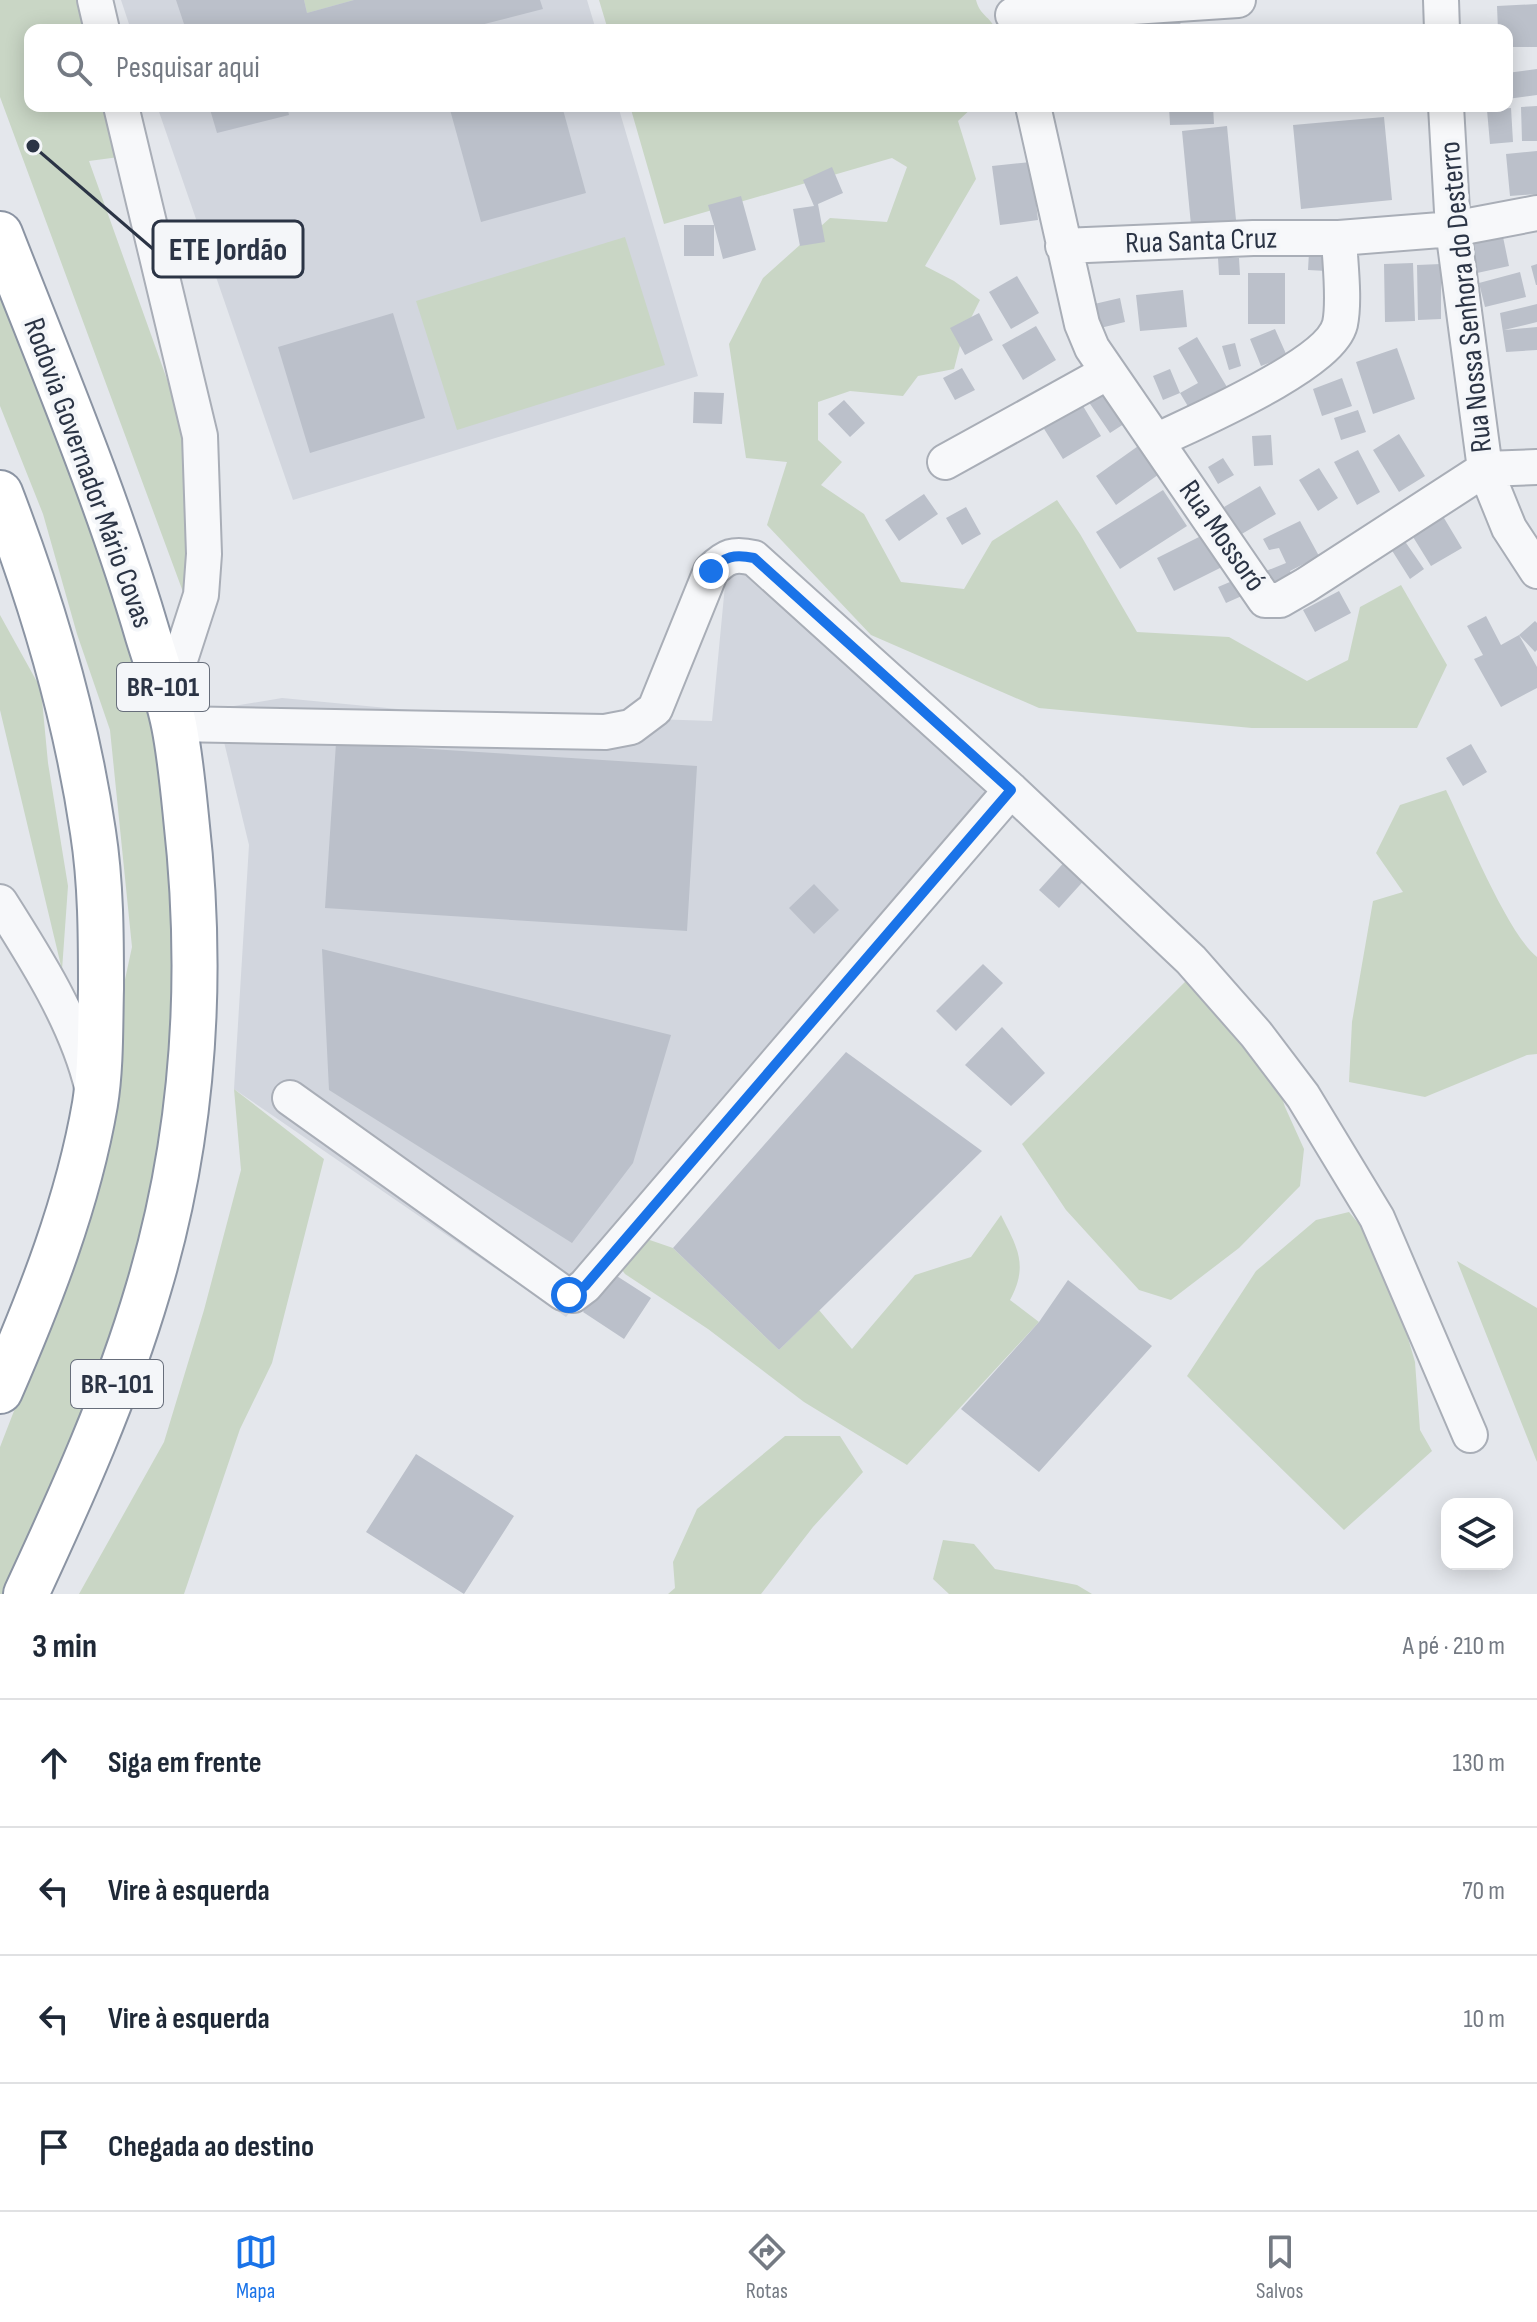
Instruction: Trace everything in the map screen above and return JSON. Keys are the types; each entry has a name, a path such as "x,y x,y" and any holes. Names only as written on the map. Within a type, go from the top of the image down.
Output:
{"highway":[{"name":"Rodovia Governador Mário Covas","path":"0,234 127,564 170,712 194,890 196,985 179,1164 149,1290 122,1371 82,1473 26,1594"},
{"path":"0,493 22,550 74,732 94,833 101,934 101,1019 95,1102 64,1226 38,1300 0,1391"}],"street":[{"path":"95,0 101,24"},
{"path":"1013,15 1238,0"},
{"path":"1441,0 1442,24"},
{"path":"122,112 200,436 204,554 201,595 170,712 605,732 631,727 655,709 711,571 732,555 754,558 1011,790 1191,960 1256,1034 1303,1096 1377,1218 1470,1435"},
{"name":"Rua Mossoró","path":"1034,112 1082,324 1092,348 1265,600 1274,602 1306,585 1485,469"},
{"name":"Rua Nossa Senhora do Desterro","path":"1446,112 1453,229 1485,469 1509,528 1537,571"},
{"name":"Rua Santa Cruz","path":"1063,246 1253,238 1339,238 1453,229 1537,213"},
{"path":"1156,441 1294,372 1336,335 1340,323 1339,238"},
{"path":"945,462 1108,372"},
{"path":"1485,469 1537,467"},
{"path":"290,1098 563,1293 573,1295 585,1286 1011,790"},
{"path":"0,902 60,1005 86,1061 95,1102"}],"shaded area":[{"path":"121,0 587,0 594,24 129,24"},
{"path":"159,112 620,112 698,376 293,500"},
{"path":"728,554 988,795 566,1317 234,1089 249,845 216,709 282,698 419,711 712,721"}],"green space":[{"path":"0,0 80,0 86,24 24,24 24,112 108,112 119,157 89,161 189,441 186,600 0,97"},
{"path":"304,0 354,0 307,13"},
{"path":"599,0 976,0 992,24 606,24"},
{"path":"632,112 968,112 958,121 976,179 925,266 954,281 980,300 963,334 954,369 918,376 903,396 850,391 818,402 818,440 842,462 821,485 864,514 901,582 964,589 992,541 1057,500 1137,632 1229,637 1307,681 1348,660 1360,607 1401,585 1447,665 1417,728 1252,728 1039,708 871,635 767,525 787,462 746,458 729,344 763,278 830,218 887,222 907,167 892,158 664,224"},
{"path":"625,237 665,365 457,430 416,301"},
{"path":"0,276 25,337 145,687 168,812 178,1032 154,1197 108,1369 9,1594 0,1594 0,1447 54,1308 132,947 110,730 77,634 43,514 0,406"},
{"path":"0,615 41,689 48,763 68,886 62,970 0,710"},
{"path":"1446,790 1500,904 1525,945 1537,957 1537,1054 1527,1055 1425,1097 1349,1082 1352,1022 1373,901 1403,892 1376,853 1400,805"},
{"path":"1191,976 1266,1048 1285,1107 1304,1149 1300,1186 1239,1248 1171,1300 1139,1290 1066,1210 1022,1144"},
{"path":"234,1089 324,1159 272,1363 240,1429 184,1594 79,1594 164,1442 204,1310 241,1170"},
{"path":"1349,1212 1374,1242 1399,1307 1415,1362 1420,1430 1432,1451 1344,1530 1187,1376 1256,1271 1316,1220"},
{"path":"1001,1215 1019,1256 1019,1276 1010,1300 1039,1322 907,1465 804,1402 708,1329 625,1274 614,1259 641,1237 673,1248 779,1350 819,1310 852,1349 915,1275 971,1257"},
{"path":"1457,1261 1537,1308 1537,1462"},
{"path":"785,1436 840,1436 863,1472 813,1527 761,1594 668,1594 675,1588 673,1562 697,1509"},
{"path":"943,1540 974,1544 995,1569 1077,1585 1092,1594 949,1594 933,1579"}],"building":[{"path":"176,0 304,0 307,13 354,0 540,0 543,9 484,24 184,24"},
{"path":"1537,4 1537,47 1513,47 1513,24 1498,24 1497,6"},
{"path":"1180,19 1180,24 1157,24 1157,21"},
{"path":"1537,69 1537,95 1513,98 1513,72"},
{"path":"1537,106 1537,141 1522,141 1521,107"},
{"path":"211,112 288,112 289,115 217,133"},
{"path":"451,112 564,112 586,193 481,222"},
{"path":"1169,112 1213,112 1214,124 1170,125"},
{"path":"1487,112 1511,112 1513,142 1490,144"},
{"path":"1384,117 1392,200 1301,209 1293,125"},
{"path":"1227,126 1236,220 1191,225 1182,131"},
{"path":"1537,151 1537,194 1510,196 1506,154"},
{"path":"1031,162 1038,220 1000,225 992,166"},
{"path":"832,167 843,193 818,204 825,242 800,246 793,209 814,206 803,180"},
{"path":"741,196 756,250 723,259 708,205"},
{"path":"684,225 714,225 714,256 684,256"},
{"path":"1502,232 1509,266 1477,273 1470,238"},
{"path":"1309,252 1328,253 1327,271 1308,270"},
{"path":"1218,258 1239,258 1240,275 1219,275"},
{"path":"1413,263 1415,321 1385,322 1384,264"},
{"path":"1441,264 1441,319 1418,320 1417,265"},
{"path":"1537,264 1537,285 1536,285 1531,266"},
{"path":"1520,272 1526,297 1485,307 1479,283"},
{"path":"1248,273 1285,273 1285,324 1248,324"},
{"path":"1017,276 1039,313 1011,329 989,292"},
{"path":"1183,290 1187,327 1140,331 1136,295"},
{"path":"1120,298 1125,322 1096,329 1090,305"},
{"path":"1537,304 1537,322 1504,330 1537,327 1537,350 1506,352 1500,313"},
{"path":"393,313 425,418 310,453 278,347"},
{"path":"979,313 993,340 965,355 950,328"},
{"path":"1036,326 1056,360 1023,380 1002,345"},
{"path":"1275,329 1287,356 1261,366 1250,339"},
{"path":"1197,337 1227,387 1189,408 1180,393 1198,383 1178,348"},
{"path":"1235,343 1241,366 1229,370 1222,346"},
{"path":"1397,348 1415,399 1373,414 1356,362"},
{"path":"962,368 975,390 955,400 943,378"},
{"path":"1170,369 1180,393 1163,400 1153,376"},
{"path":"1342,378 1352,406 1322,416 1313,389"},
{"path":"1105,385 1130,420 1110,433 1086,398"},
{"path":"694,392 724,393 722,424 693,423"},
{"path":"844,400 865,423 850,437 828,414"},
{"path":"1080,401 1101,436 1063,459 1041,424"},
{"path":"1358,410 1366,432 1341,440 1334,418"},
{"path":"1399,434 1425,476 1399,492 1373,450"},
{"path":"1271,435 1273,465 1254,466 1252,436"},
{"path":"1141,444 1162,472 1116,505 1096,476"},
{"path":"1358,450 1380,492 1357,505 1334,462"},
{"path":"1223,458 1234,475 1218,484 1208,467"},
{"path":"1319,468 1338,498 1318,511 1299,480"},
{"path":"1260,486 1276,514 1240,535 1224,507"},
{"path":"1163,490 1187,526 1120,569 1096,532"},
{"path":"924,494 938,514 899,541 885,520"},
{"path":"966,507 981,534 962,545 946,518"},
{"path":"1441,513 1462,548 1431,566 1410,532"},
{"path":"1300,521 1319,556 1290,571 1296,584 1278,593 1266,571 1286,563 1279,548 1269,550 1263,539"},
{"path":"1205,534 1222,567 1174,591 1157,558"},
{"path":"1404,540 1424,569 1410,579 1391,549"},
{"path":"1237,579 1244,595 1226,603 1218,587"},
{"path":"1339,591 1351,613 1315,632 1303,610"},
{"path":"1486,616 1501,645 1519,635 1537,667 1537,688 1501,707 1474,659 1483,655 1467,626"},
{"path":"1535,621 1537,650 1535,652 1519,635"},
{"path":"336,743 697,766 687,931 325,908"},
{"path":"1471,744 1487,772 1463,786 1446,758"},
{"path":"1068,858 1088,876 1059,908 1039,890"},
{"path":"814,884 839,910 814,934 789,908"},
{"path":"322,949 671,1035 633,1163 572,1243 329,1090"},
{"path":"983,964 1003,983 956,1031 936,1011"},
{"path":"1002,1027 1045,1073 1011,1106 965,1065"},
{"path":"846,1052 982,1151 779,1350 673,1248"},
{"path":"609,1271 651,1298 624,1339 583,1312"},
{"path":"1068,1280 1152,1346 1039,1472 961,1409 1039,1322"},
{"path":"416,1454 514,1516 464,1594 366,1532"}],"place":[{"name":"ETE Jordão","path":"33,146"}],"route":[{"path":"569,1295 585,1286 1011,790 754,558 732,555 711,571"}]}
